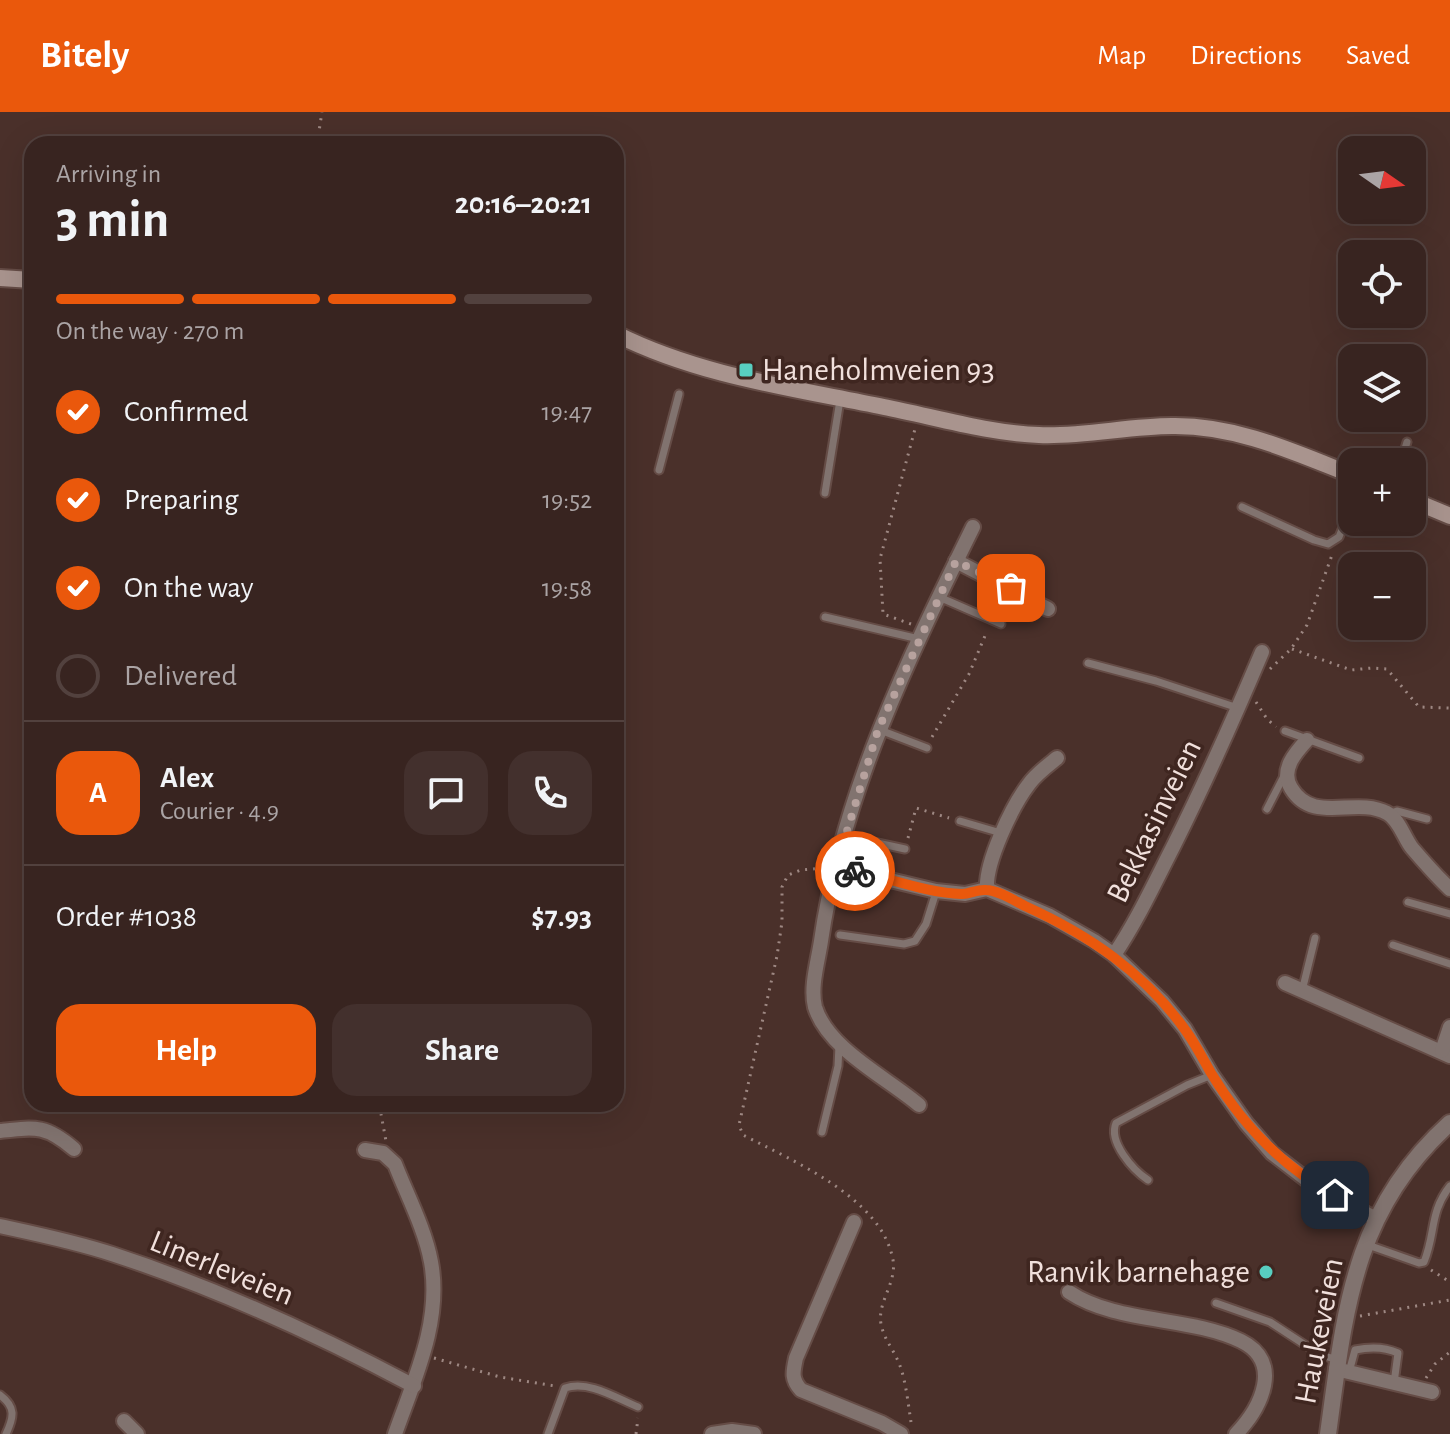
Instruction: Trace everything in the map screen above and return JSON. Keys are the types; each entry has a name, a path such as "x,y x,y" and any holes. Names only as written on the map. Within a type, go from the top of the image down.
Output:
{"main road":[{"path":"0,278 24,280"},
{"path":"624,337 692,365 986,429 1040,435 1168,426 1216,429 1264,441 1338,470"},
{"path":"1426,506 1450,516"}],"street":[{"path":"919,1105 826,1032 814,997 828,888 878,730 973,527"},
{"path":"956,561 1048,609"},
{"name":"Bekkasinveien","path":"1114,955 1141,912 1262,652"},
{"path":"1307,740 1296,752 1286,772 1293,792 1313,807 1374,809 1390,814 1410,846 1450,889"},
{"path":"987,889 990,861 1027,785 1057,758"},
{"path":"836,867 936,891 965,894 987,889 1050,916 1114,955 1162,1001 1185,1029 1212,1075 1272,1153 1311,1183 1376,1219"},
{"path":"1285,983 1446,1054 1450,1027"},
{"name":"Haukeveien","path":"1328,1434 1341,1367 1351,1287 1365,1244 1376,1219 1410,1165 1450,1123"},
{"path":"0,1131 41,1128 56,1134 74,1149"},
{"path":"365,1150 388,1157 395,1164 431,1263 432,1293 423,1354 395,1434"},
{"path":"854,1222 792,1374 801,1390 882,1423 901,1434"},
{"name":"Linerleveien","path":"0,1226 112,1254 207,1289 245,1304 414,1386"},
{"path":"1069,1292 1089,1304 1225,1335 1254,1349 1261,1357 1266,1381 1259,1403 1236,1434"},
{"path":"1341,1367 1425,1391"},
{"path":"124,1421 137,1434"},
{"path":"712,1434 732,1431 754,1434"}],"lane":[{"path":"659,470 679,394"},
{"path":"825,493 841,398"},
{"path":"1405,448 1407,442"},
{"path":"1242,507 1314,540 1332,543 1339,536"},
{"path":"939,597 1001,624"},
{"path":"825,617 922,633"},
{"name":"Bekkasinveien","path":"1088,663 1241,701"},
{"path":"878,730 927,748"},
{"path":"1285,731 1359,758"},
{"path":"1267,809 1286,772"},
{"path":"1390,814 1397,811 1427,819"},
{"path":"960,821 1003,834"},
{"path":"845,836 905,849"},
{"path":"840,935 904,944 915,941 926,924 936,891"},
{"path":"1408,902 1450,914"},
{"path":"1302,991 1315,938"},
{"path":"1393,945 1450,964"},
{"path":"822,1132 838,1066 839,1044"},
{"path":"1148,1180 1130,1162 1115,1138 1113,1129 1116,1123 1212,1075"},
{"path":"1365,1244 1421,1263 1430,1248 1433,1217 1450,1186"},
{"path":"1216,1303 1270,1322 1341,1367 1355,1350 1367,1347 1394,1351 1399,1359 1394,1383"},
{"path":"548,1434 565,1388 573,1385 593,1388 638,1407"},
{"path":"0,1395 12,1407 14,1415 6,1434"}],"path":[{"path":"318,136 322,112"},
{"path":"919,414 900,477 879,573 883,614 922,633"},
{"path":"1263,676 1291,649 1307,625 1332,561 1332,543"},
{"path":"927,748 969,674 992,620"},
{"path":"1291,649 1351,670 1387,669 1419,707 1450,708"},
{"path":"1241,701 1256,700 1273,725 1285,731"},
{"path":"905,849 916,808 960,821"},
{"path":"378,1112 388,1157"},
{"path":"1421,1263 1450,1282"},
{"path":"1360,1316 1450,1300"},
{"path":"1425,1391 1435,1364 1450,1352"},
{"path":"423,1354 500,1377 565,1388"},
{"path":"636,1434 638,1407"}],"way so far":[{"path":"855,871 836,867 863,775 878,730 956,561 1011,588"}],"place":[{"name":"Haneholmveien 93","path":"746,370"},
{"name":"Ranvik barnehage","path":"1266,1272"}],"route":[{"path":"855,871 936,891 965,894 987,889 1050,916 1094,941 1114,955 1162,1001 1185,1029 1246,1123 1272,1153 1311,1183 1335,1195"}]}
